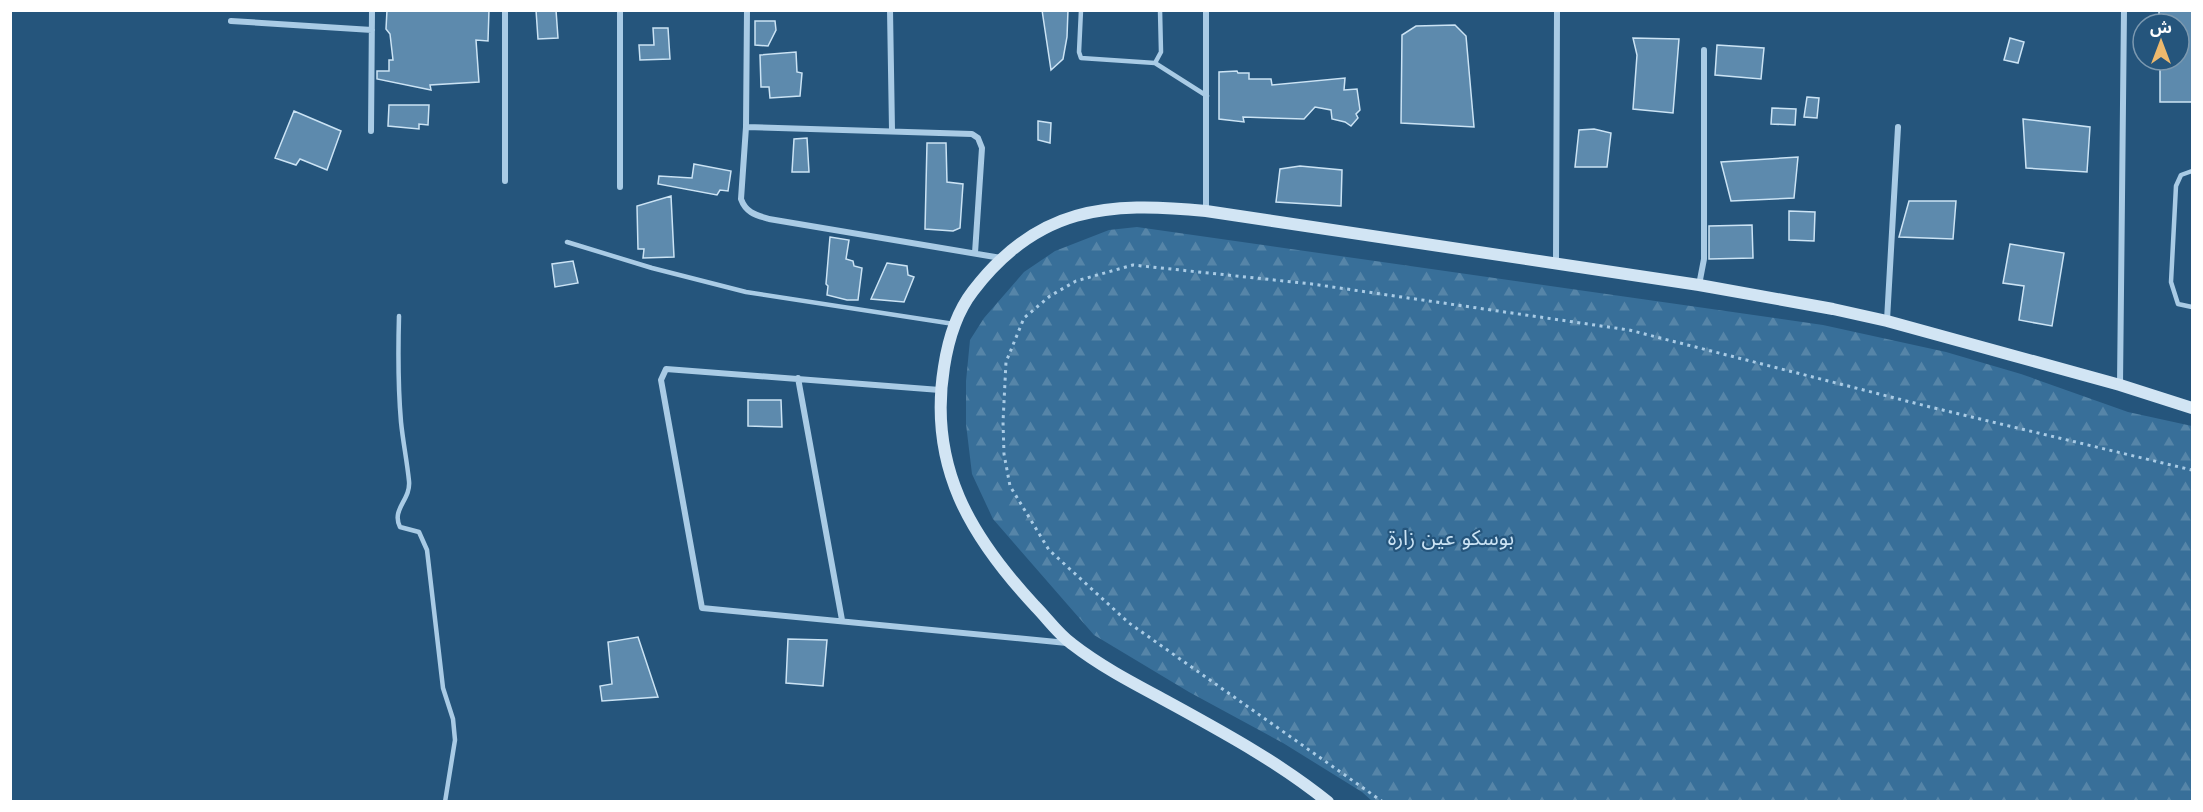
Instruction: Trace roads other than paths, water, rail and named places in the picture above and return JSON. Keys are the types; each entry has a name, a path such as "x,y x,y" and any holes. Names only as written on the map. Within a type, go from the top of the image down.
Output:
{"main road":[{"path":"1328,801 1295,776 1111,671 1070,643 1004,569 966,512 942,447 938,414 947,347 967,298 1003,258 1044,228 1079,213 1156,206 1206,211 1699,285 1887,321 2120,385 2193,408"}],"street":[{"path":"371,131 372,10"},
{"path":"505,10 505,181"},
{"path":"620,10 620,187"},
{"path":"747,10 746,127 741,199 744,208 754,215 1003,258"},
{"path":"890,10 892,130"},
{"path":"1206,10 1206,211"},
{"path":"1556,264 1557,10"},
{"path":"2120,385 2124,10"},
{"path":"231,21 372,30"},
{"path":"1699,285 1704,260 1704,50"},
{"path":"746,127 972,134 978,138 981,148 975,253"},
{"path":"1887,321 1898,127"},
{"path":"940,390 666,369 661,380 702,608 1070,643"},
{"path":"798,378 842,620"}],"lane":[{"path":"1081,10 1079,52 1081,58 1155,63 1207,96"},
{"path":"1155,63 1161,52 1160,10"},
{"path":"2193,171 2181,175 2176,186 2171,282 2178,304 2193,307"},
{"path":"567,242 652,268 746,292 955,324"},
{"path":"399,316 397,363 401,423 410,482 406,500 398,511 396,519 400,527 419,532 424,538 427,550 443,688 453,719 455,740 445,801"}],"park label":[{"name":"بوسكو عين زارة","path":"1451,538"}]}
